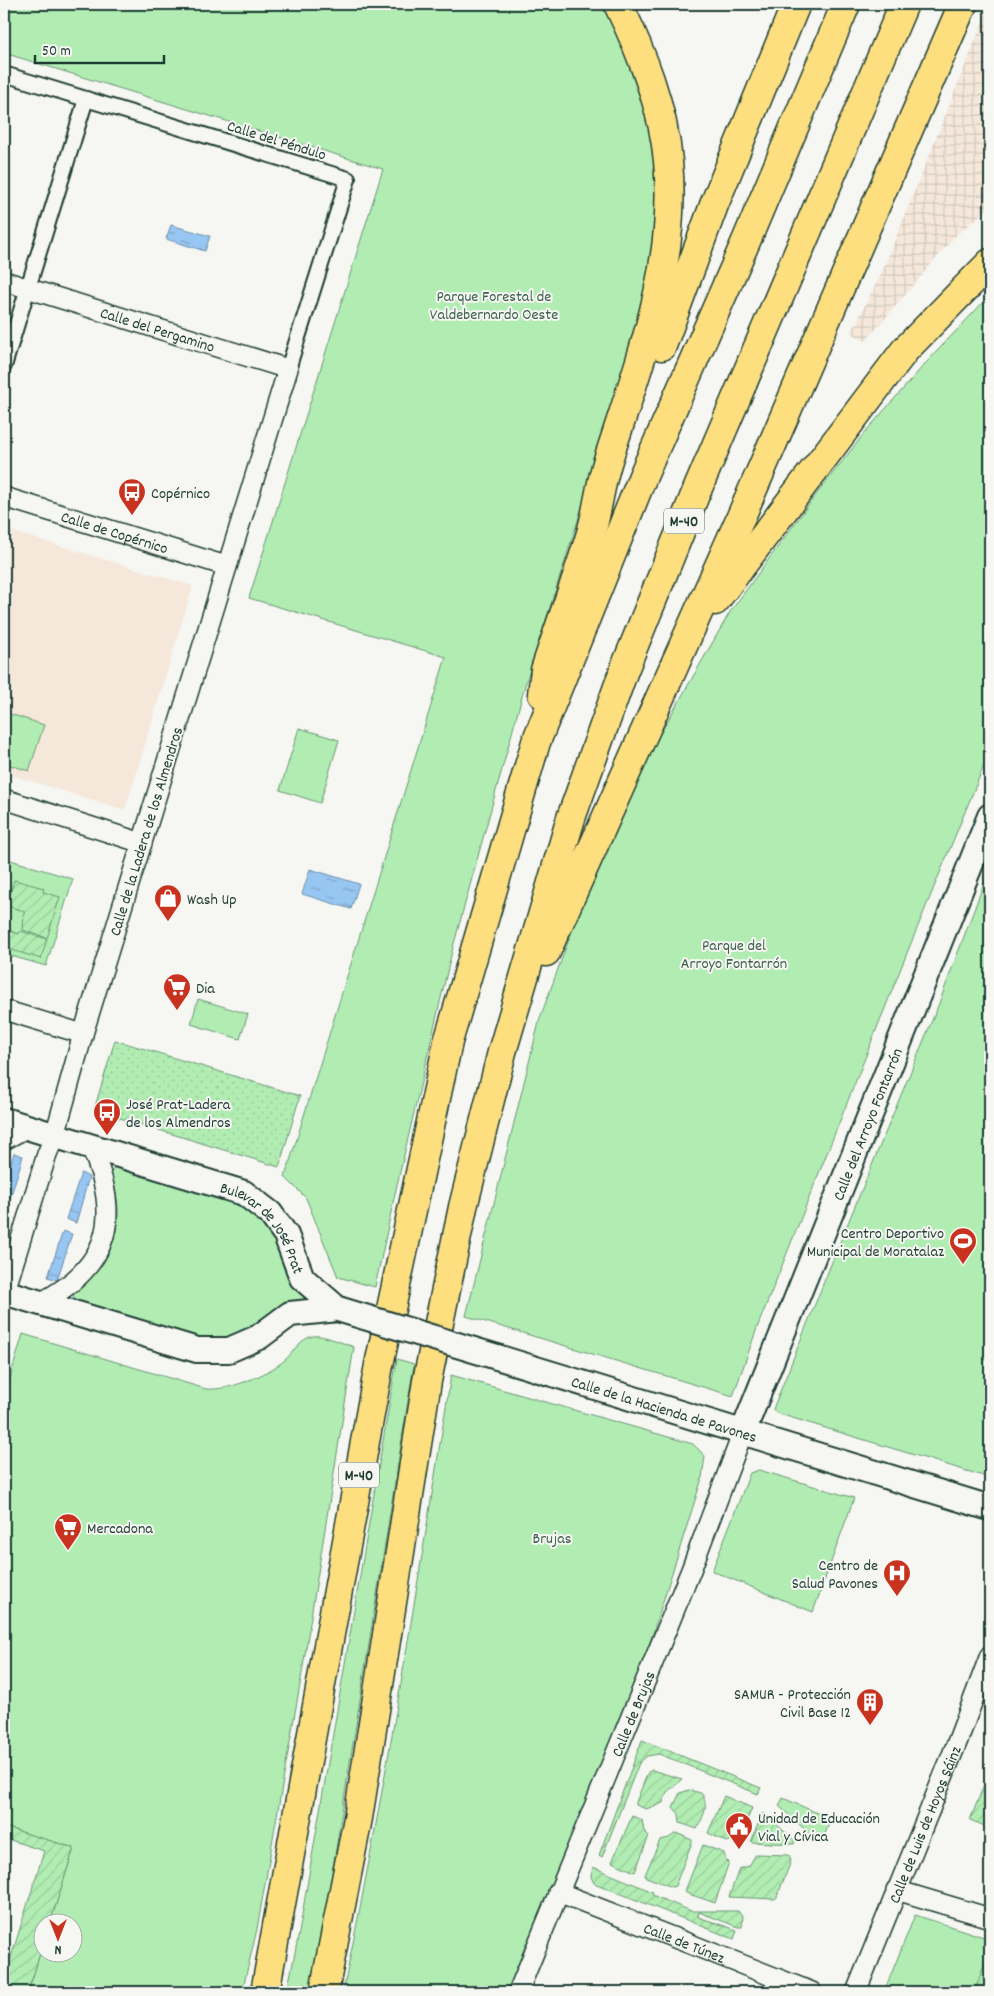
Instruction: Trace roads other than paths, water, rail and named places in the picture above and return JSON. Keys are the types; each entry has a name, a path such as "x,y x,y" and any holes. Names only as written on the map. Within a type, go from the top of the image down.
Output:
{"highway":[{"path":"592,532 607,463 646,345 658,297 666,247 669,204 668,161 658,106 638,48 618,4"},
{"path":"536,742 545,670 592,532 619,467 714,205 796,4"},
{"name":"M-40","path":"265,1992 379,1365 448,1042 536,742 643,476 751,230 846,4"},
{"name":"M-40","path":"324,1992 358,1818 426,1382 463,1207 502,1052 571,818 624,670 695,495 904,4"},
{"path":"502,1052 740,519 963,4"},
{"path":"684,642 905,350 990,263"}],"street":[{"name":"Calle del Péndulo","path":"4,74 348,179 288,369"},
{"path":"4,366 86,99"},
{"name":"Calle del Pergamino","path":"4,281 288,369"},
{"name":"Calle de la Ladera de los Almendros","path":"4,1293 46,1154 55,1135 83,1034 288,369"},
{"name":"Calle de Copérnico","path":"4,498 226,566"},
{"path":"4,799 142,843"},
{"name":"Calle del Arroyo Fontarrón","path":"742,1432 990,816"},
{"path":"4,1010 83,1034"},
{"name":"Bulevar de José Prat","path":"4,1120 244,1193 270,1213 286,1234 302,1278 338,1309"},
{"path":"4,1140 28,1127"},
{"path":"40,1303 62,1292 75,1282 97,1254 103,1237 107,1222 108,1204 106,1187 91,1147"},
{"path":"4,1293 197,1350 229,1350 259,1338 290,1314 338,1309"},
{"name":"Calle de la Hacienda de Pavones","path":"338,1309 742,1432 988,1511"},
{"name":"Calle de Brujas","path":"518,1992 691,1570 742,1432"},
{"name":"Calle de Luis de Hoyos Sáinz","path":"856,1992 990,1656"},
{"path":"896,1890 990,1918"},
{"name":"Calle de Túnez","path":"558,1892 812,1992"}],"water":[{"path":"171,225 210,236 205,251 166,239"},
{"path":"310,869 359,884 351,909 302,894"},
{"path":"14,1153 23,1156 9,1202 4,1200 4,1183"},
{"path":"81,1173 89,1177 76,1223 66,1219"},
{"path":"63,1231 72,1234 57,1280 48,1277"}],"place":[{"name":"Copérnico","path":"132,516"},
{"name":"Wash Up","path":"168,922"},
{"name":"Dia","path":"177,1011"},
{"name":"José Prat-Ladera de los Almendros","path":"107,1136"},
{"name":"Centro Deportivo Municipal de Moratalaz","path":"963,1265"},
{"name":"Mercadona","path":"68,1551"},
{"name":"Centro de Salud Pavones","path":"897,1597"},
{"name":"SAMUR - Protección Civil Base 12","path":"870,1726"},
{"name":"Unidad de Educación Vial y Cívica","path":"739,1850"}],"park label":[{"name":"Parque Forestal de Valdebernardo Oeste","path":"494,304"},
{"name":"Parque del Arroyo Fontarrón","path":"734,953"},
{"name":"Brujas","path":"552,1537"}]}
